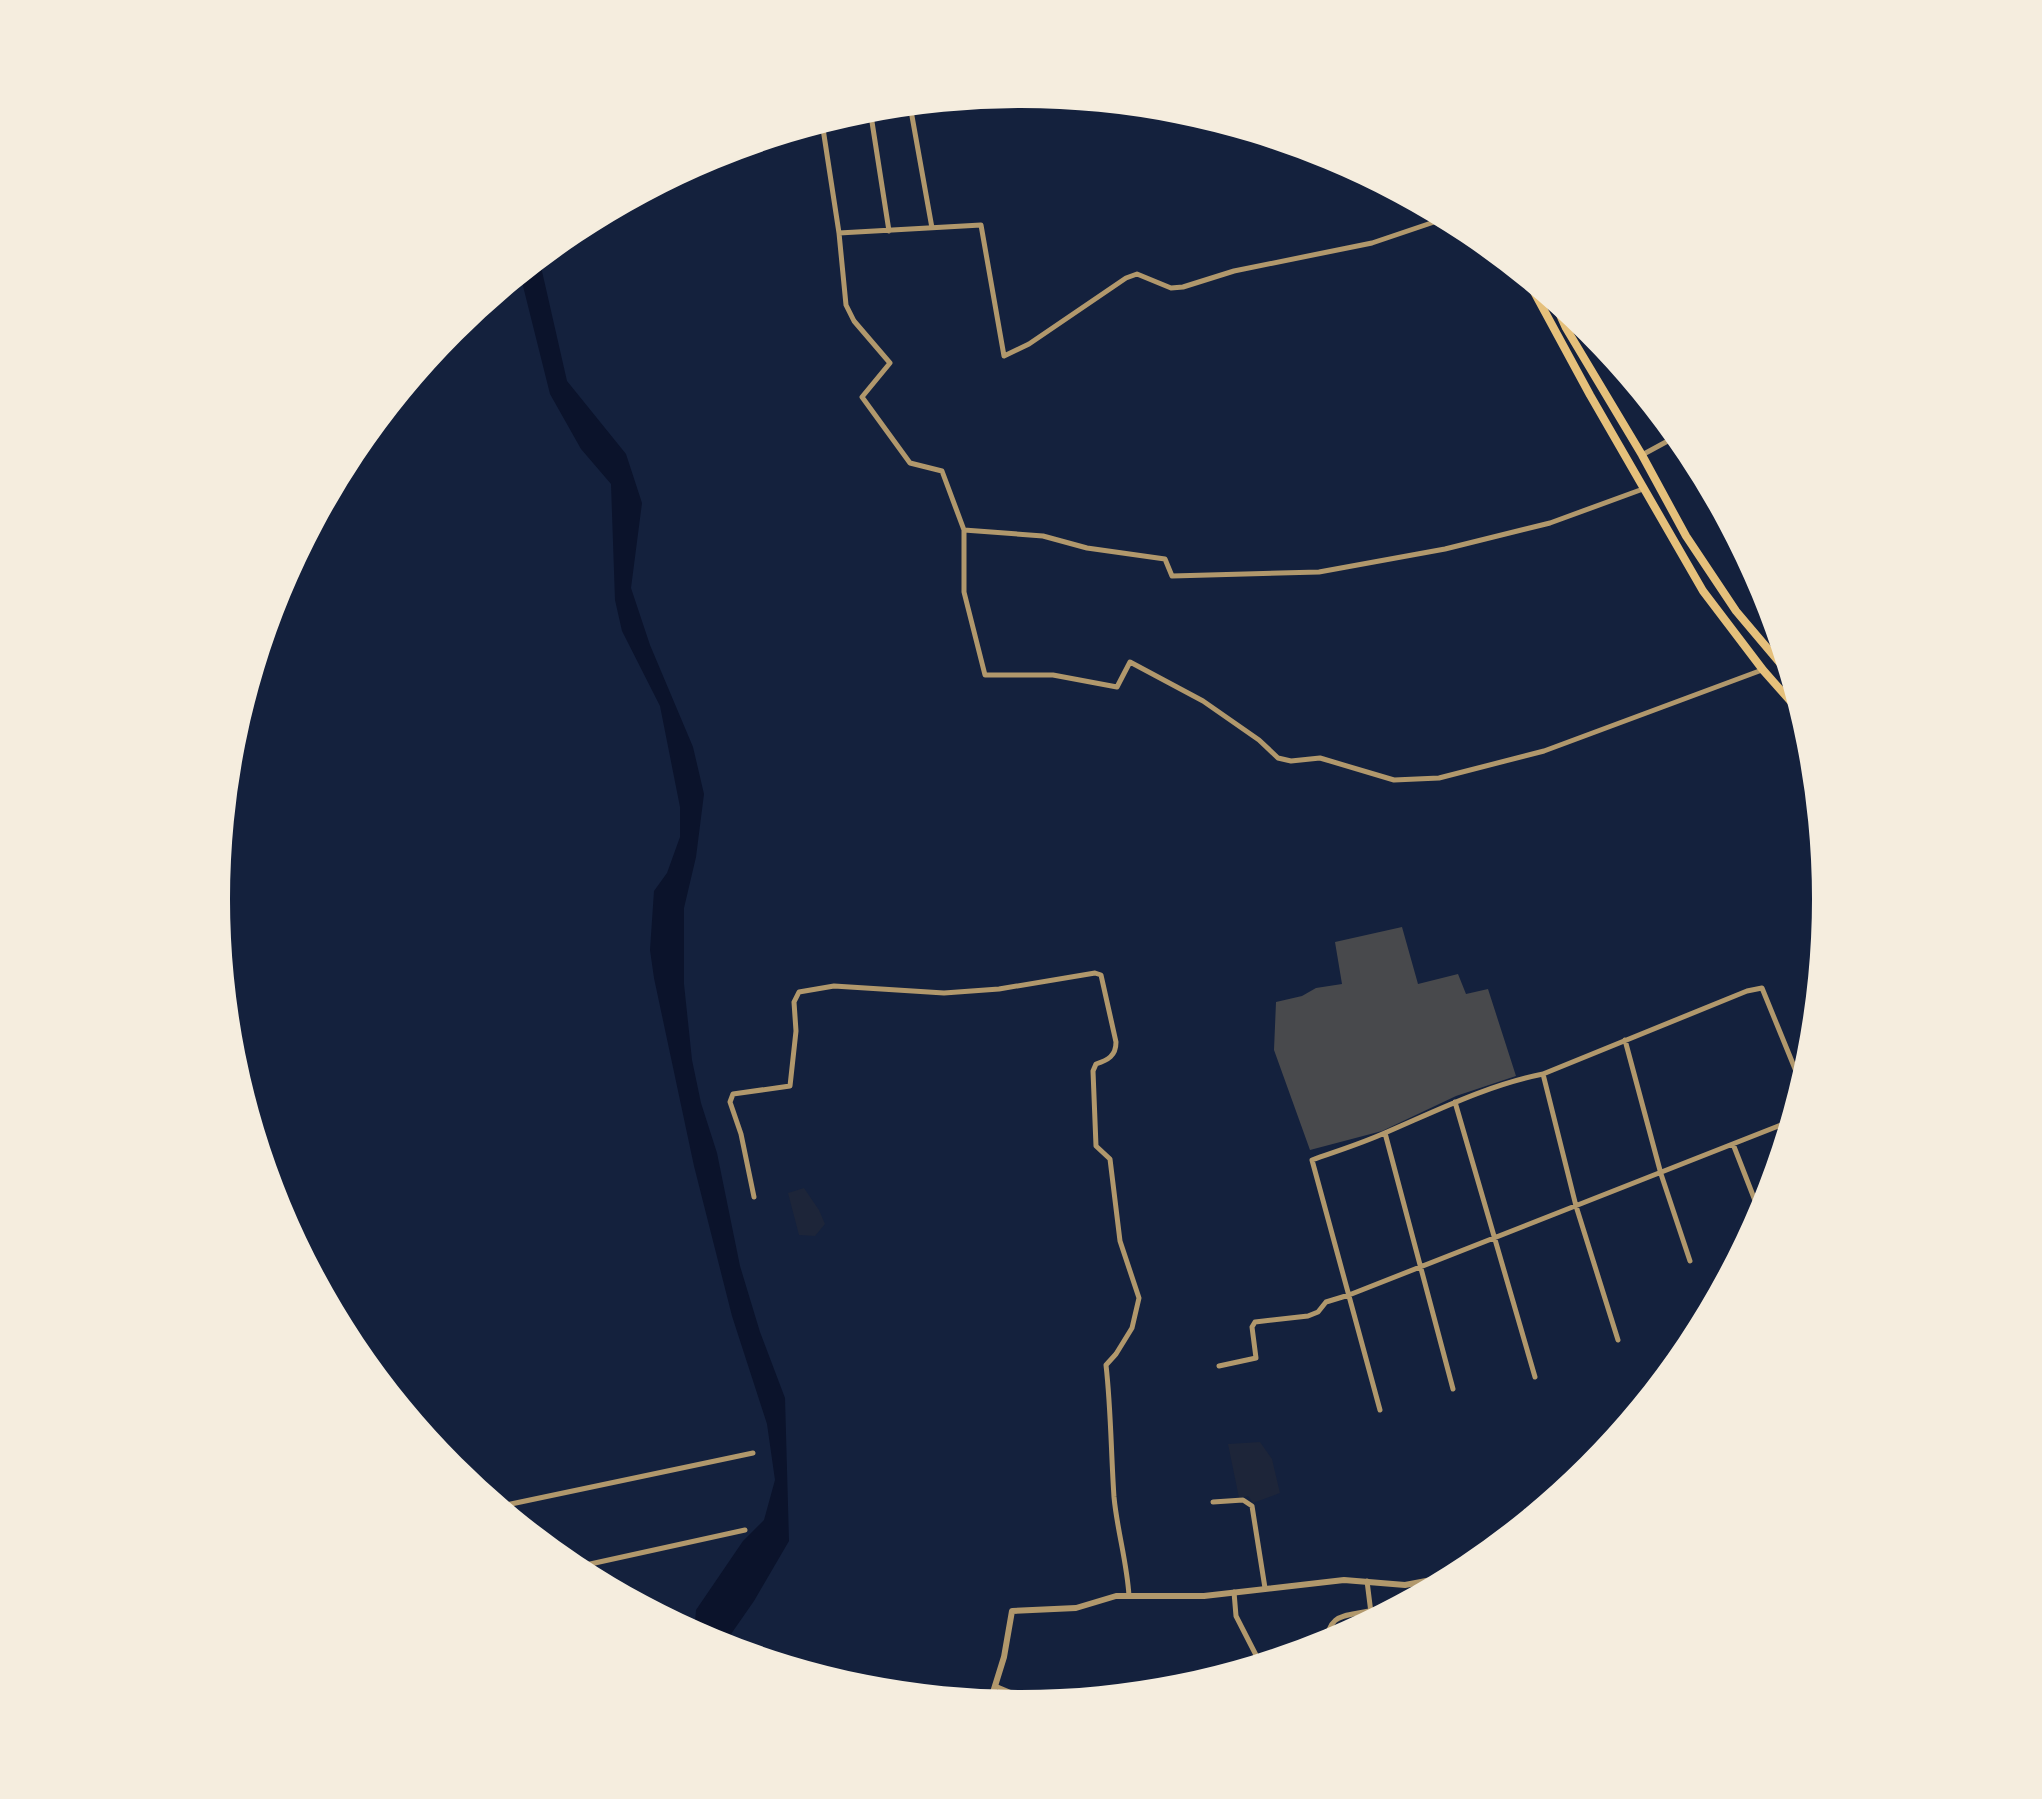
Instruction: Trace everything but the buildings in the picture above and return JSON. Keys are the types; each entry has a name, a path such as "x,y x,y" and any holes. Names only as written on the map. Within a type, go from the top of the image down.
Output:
{"highway":[{"path":"1539,301 1703,591 1786,696"},
{"path":"1564,324 1686,536 1728,598 1773,653"}],"street":[{"path":"912,116 932,228"},
{"path":"872,122 889,231"},
{"path":"824,133 846,305 854,321 890,363 862,397 910,463 942,471 964,530 964,592 985,675 1053,675 1117,687 1130,662 1203,701 1259,740 1278,758 1291,761 1320,758 1394,780 1439,778 1544,751 1763,670"},
{"path":"839,233 981,225 1004,356 1029,344 1126,278 1137,274 1171,288 1183,287 1234,271 1372,243 1432,223"},
{"path":"1642,455 1666,442"},
{"path":"964,530 1043,536 1087,548 1165,559 1172,576 1319,572 1445,549 1550,523 1643,489"},
{"path":"754,1197 741,1134 730,1102 733,1094 790,1086 796,1031 794,1002 799,992 834,986 944,993 999,989 1095,973 1101,975 1116,1051 1109,1060 1096,1064 1093,1071 1096,1146 1110,1159 1120,1241 1139,1298 1132,1328 1106,1365 1114,1498 1128,1570 1129,1596"},
{"path":"1380,1410 1312,1160 1385,1133 1455,1102 1519,1079 1543,1074 1747,991 1762,988 1794,1067"},
{"path":"1625,1040 1661,1174 1690,1261"},
{"path":"1543,1074 1576,1206 1618,1340"},
{"path":"1455,1102 1535,1377"},
{"path":"1219,1366 1256,1358 1252,1327 1255,1322 1308,1316 1318,1312 1326,1302 1779,1126"},
{"path":"1385,1133 1453,1389"},
{"path":"1733,1144 1754,1197"},
{"path":"510,1504 753,1453"},
{"path":"1213,1502 1243,1500 1252,1506 1265,1588"},
{"path":"591,1564 745,1530"},
{"path":"994,1690 1004,1657 1012,1611 1076,1608 1105,1598 1204,1596 1325,1581 1405,1585 1422,1582"},
{"path":"1367,1581 1369,1610"},
{"path":"1234,1591 1236,1616 1256,1655"},
{"path":"1328,1629 1334,1619 1365,1612"},
{"path":"995,1686 1005,1690"}],"shaded area":[{"path":"542,270 567,381 626,454 642,503 631,588 650,645 693,747 704,794 696,857 684,908 684,984 692,1060 701,1103 717,1153 740,1266 785,1398 789,1541 730,1635 695,1620 696,1610 743,1541 764,1520 775,1480 767,1424 732,1316 694,1166 650,950 654,891 667,873 680,837 680,807 660,706 622,631 615,600 611,484 581,449 550,394 523,285"},
{"path":"804,1188 825,1224 815,1236 799,1235 788,1193"},
{"path":"1260,1442 1272,1459 1280,1493 1253,1503 1248,1496 1239,1498 1228,1444"}]}
